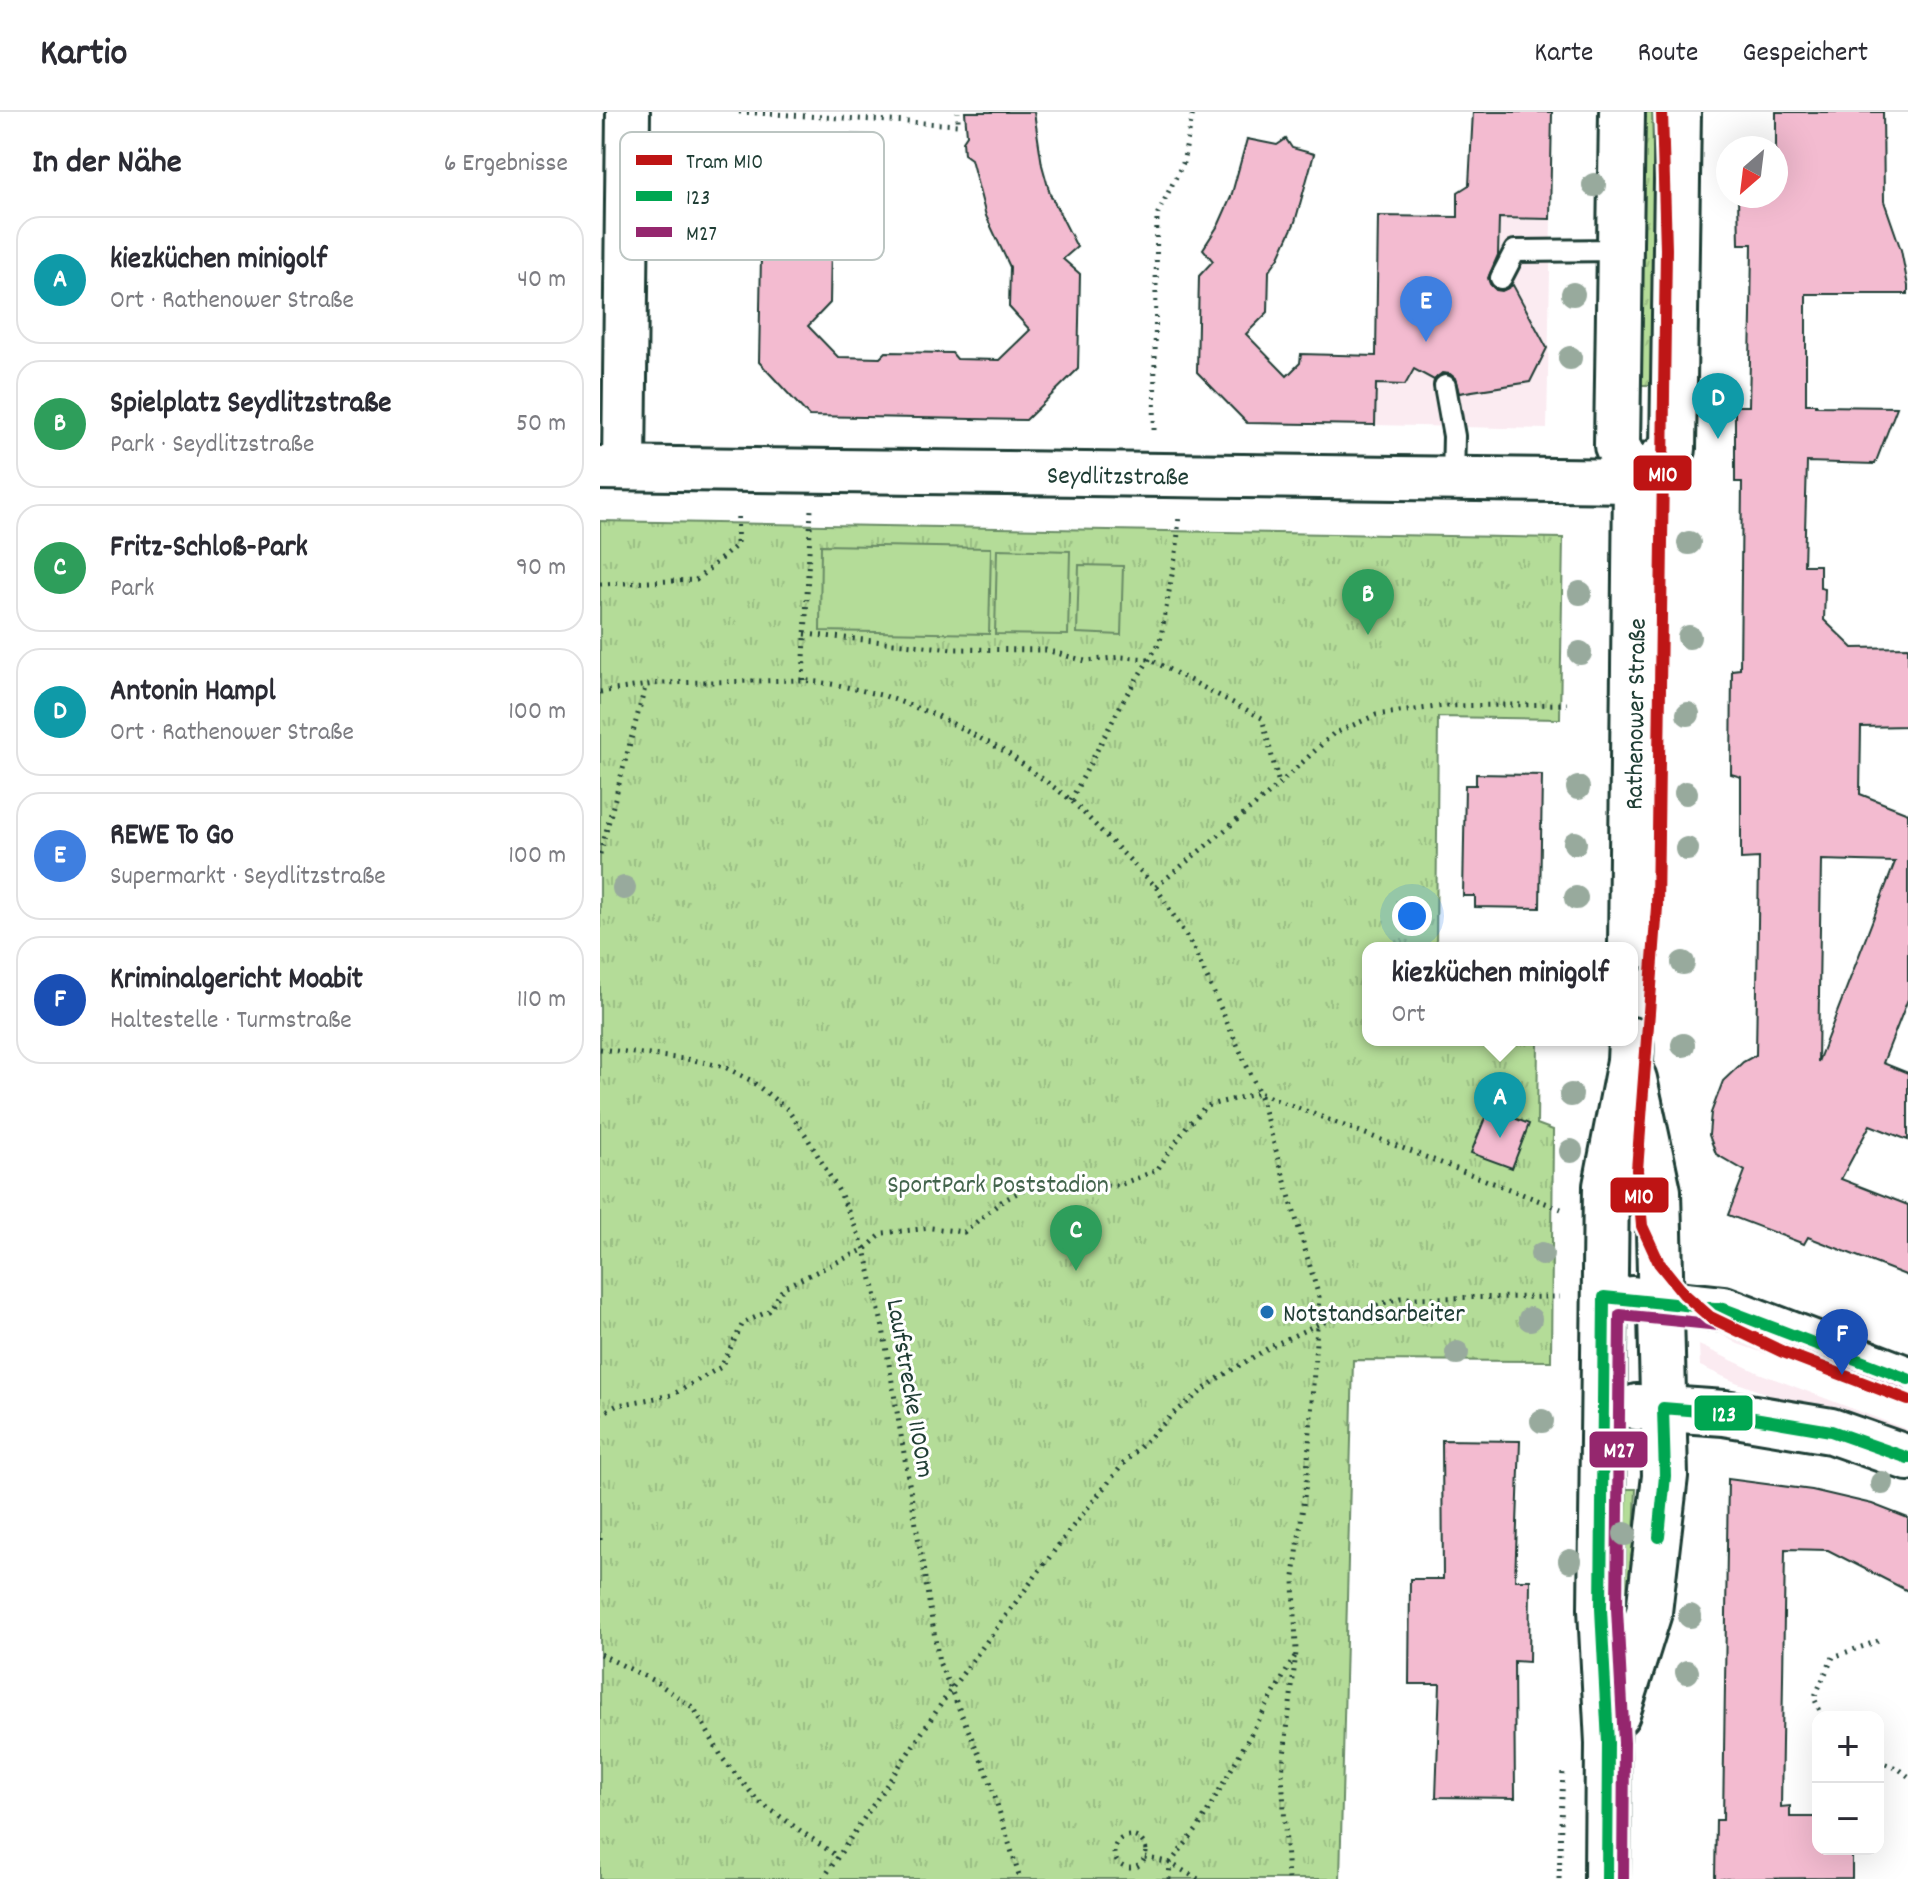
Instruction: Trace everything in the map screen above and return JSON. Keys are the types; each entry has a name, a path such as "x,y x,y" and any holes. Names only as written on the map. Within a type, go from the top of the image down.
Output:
{"main road":[{"name":"Rathenower Straße","path":"1622,112 1617,446 1636,481 1631,942"},
{"path":"1636,481 1673,449 1678,112"},
{"path":"1607,1879 1608,1743 1601,1609 1606,1186 1630,1051"},
{"path":"1608,1743 1649,1612 1664,1501 1658,1191 1630,1051"},
{"path":"1604,1297 1724,1309 1908,1379"},
{"path":"1603,1406 1724,1413 1831,1431 1908,1458"}],"street":[{"path":"627,132 628,112"},
{"path":"612,468 621,260"},
{"name":"Seydlitzstraße","path":"612,468 1636,481"}],"lane":[{"path":"1501,278 1515,251 1620,250"},
{"path":"1445,386 1454,436 1453,479"}],"path":[{"path":"739,112 958,125 958,112"},
{"path":"1154,430 1157,215 1183,163 1193,112"},
{"path":"803,680 812,470"},
{"path":"1071,800 1124,699 1160,642 1177,547 1180,476"},
{"path":"600,584 696,580 737,545 738,512"},
{"path":"805,634 953,649 1046,650 1085,661 1122,657 1149,659 1262,718 1279,784"},
{"path":"600,692 646,684 803,680 885,696 938,716 1006,752 1071,800 1156,887 1194,949 1259,1093 1319,1297 1307,1474 1294,1577 1296,1653 1282,1773 1288,1879"},
{"path":"600,854 646,684"},
{"path":"1156,887 1279,784 1333,734 1376,715 1444,706 1567,704"},
{"name":"Laufstrecke 1100m","path":"600,1049 693,1060 725,1067 750,1080 787,1109 840,1193 865,1249 883,1328 939,1662 989,1778 1020,1879"},
{"path":"600,1414 618,1405 672,1395 721,1367 743,1323 769,1311 784,1287 865,1249 883,1233 931,1228 964,1232 1001,1202 1040,1180 1117,1186 1157,1170 1187,1126 1206,1106 1259,1093 1561,1209"},
{"path":"823,1879 952,1688 1069,1531 1133,1453 1173,1414 1217,1379 1270,1347 1318,1324 1400,1298 1560,1297"},
{"path":"600,1538 600,1545"},
{"path":"1820,1711 1814,1698 1833,1657 1878,1641"},
{"path":"1169,1879 1170,1863 1198,1828 1296,1653"},
{"path":"600,1654 656,1682 694,1708 723,1759 758,1801 838,1857"},
{"path":"1884,1763 1908,1776"},
{"path":"1132,1836 1143,1844 1145,1857 1137,1867 1130,1869 1118,1864 1114,1851 1120,1840 1132,1836"},
{"path":"1145,1857 1170,1863 1198,1879"}],"shaded area":[{"path":"1378,216 1551,219 1547,429 1375,425"},
{"path":"1711,1313 1908,1388 1908,1404 1768,1352 1766,1354 1738,1344 1711,1329"},
{"path":"1699,1345 1759,1373 1908,1430 1908,1448 1700,1366"}],"green space":[{"path":"1640,112 1652,112 1655,385 1636,385"},
{"name":"SportPark Poststadion","path":"600,521 1563,538 1560,719 1438,717 1436,942 1362,942 1362,1046 1538,1046 1537,1124 1553,1130 1551,1361 1353,1360 1340,1879 600,1879"},
{"path":"821,545 991,548 989,634 820,631"},
{"path":"997,549 1070,551 1068,635 995,634"},
{"path":"1079,565 1123,566 1121,635 1077,633"},
{"path":"1616,1489 1636,1489 1634,1537 1620,1646"}],"building":[{"path":"965,112 1034,112 1050,194 1077,247 1063,259 1080,274 1078,369 1026,420 809,416 759,362 761,260 831,260 830,303 808,326 838,357 880,358 886,352 952,353 957,359 999,360 1030,330 1009,307 1010,267 986,216 971,159 964,154 963,141 967,135"},
{"path":"1473,112 1552,112 1550,219 1499,218 1498,255 1488,278 1496,290 1502,291 1513,285 1547,348 1530,382 1459,393 1455,378 1450,374 1442,373 1434,380 1414,369 1405,385 1376,384 1375,425 1247,423 1197,372 1199,276 1213,261 1203,249 1231,197 1247,139 1277,145 1286,139 1292,148 1314,154 1295,222 1269,271 1268,312 1246,334 1287,376 1300,363 1301,354 1376,356 1378,216 1458,217 1458,192 1469,185"},
{"path":"1776,112 1883,112 1884,201 1901,250 1908,294 1806,294 1806,404 1897,407 1875,464 1807,462 1804,565 1820,565 1820,588 1825,589 1824,620 1853,648 1908,647 1908,726 1861,727 1860,794 1908,813 1908,999 1883,1063 1908,1073 1908,1140 1870,1125 1841,1179 1908,1205 1908,1276 1808,1237 1804,1244 1728,1215 1745,1171 1716,1154 1709,1135 1711,1113 1723,1081 1743,1062 1756,1055 1759,858 1741,859 1741,777 1731,774 1732,670 1740,669 1742,482 1735,482 1735,406 1749,406 1752,244 1739,244 1738,208 1788,208 1788,136 1776,136","holes":["1821,860 1895,862 1818,1062"]},
{"path":"1476,774 1542,775 1540,908 1475,907 1475,896 1463,896 1465,785 1476,785"},
{"path":"1489,1108 1529,1124 1512,1168 1471,1153"},
{"path":"1442,1440 1520,1441 1515,1580 1530,1580 1529,1662 1514,1661 1515,1798 1436,1797 1440,1684 1409,1684 1410,1579 1443,1579"},
{"path":"1728,1479 1812,1490 1872,1504 1908,1518 1908,1591 1828,1550 1785,1549 1781,1807 1790,1806 1790,1817 1812,1817 1812,1855 1852,1855 1852,1878 1715,1879 1716,1820 1723,1820"}],"tram line":[{"name":"M10","path":"1662,112 1666,249 1657,907 1637,1170 1642,1226 1659,1263 1684,1294 1710,1317 1783,1352 1908,1400"}],"transit line":[{"name":"123","path":"1607,1879 1608,1743 1601,1609 1604,1297 1724,1309 1908,1379"},
{"name":"M27","path":"1623,1879 1624,1743 1617,1609 1620,1315 1720,1325 1902,1394"},
{"name":"123","path":"1659,1537 1665,1476 1663,1408 1724,1413 1831,1431 1908,1458"}],"place":[{"name":"REWE To Go","path":"1426,342"},
{"name":"Antonin Hampl","path":"1718,439"},
{"name":"Spielplatz Seydlitzstraße","path":"1368,635"},
{"name":"kiezküchen minigolf","path":"1500,1138"},
{"name":"Fritz-Schloß-Park","path":"1076,1271"},
{"name":"Notstandsarbeiter","path":"1267,1312"},
{"name":"Kriminalgericht Moabit","path":"1842,1375"}]}
